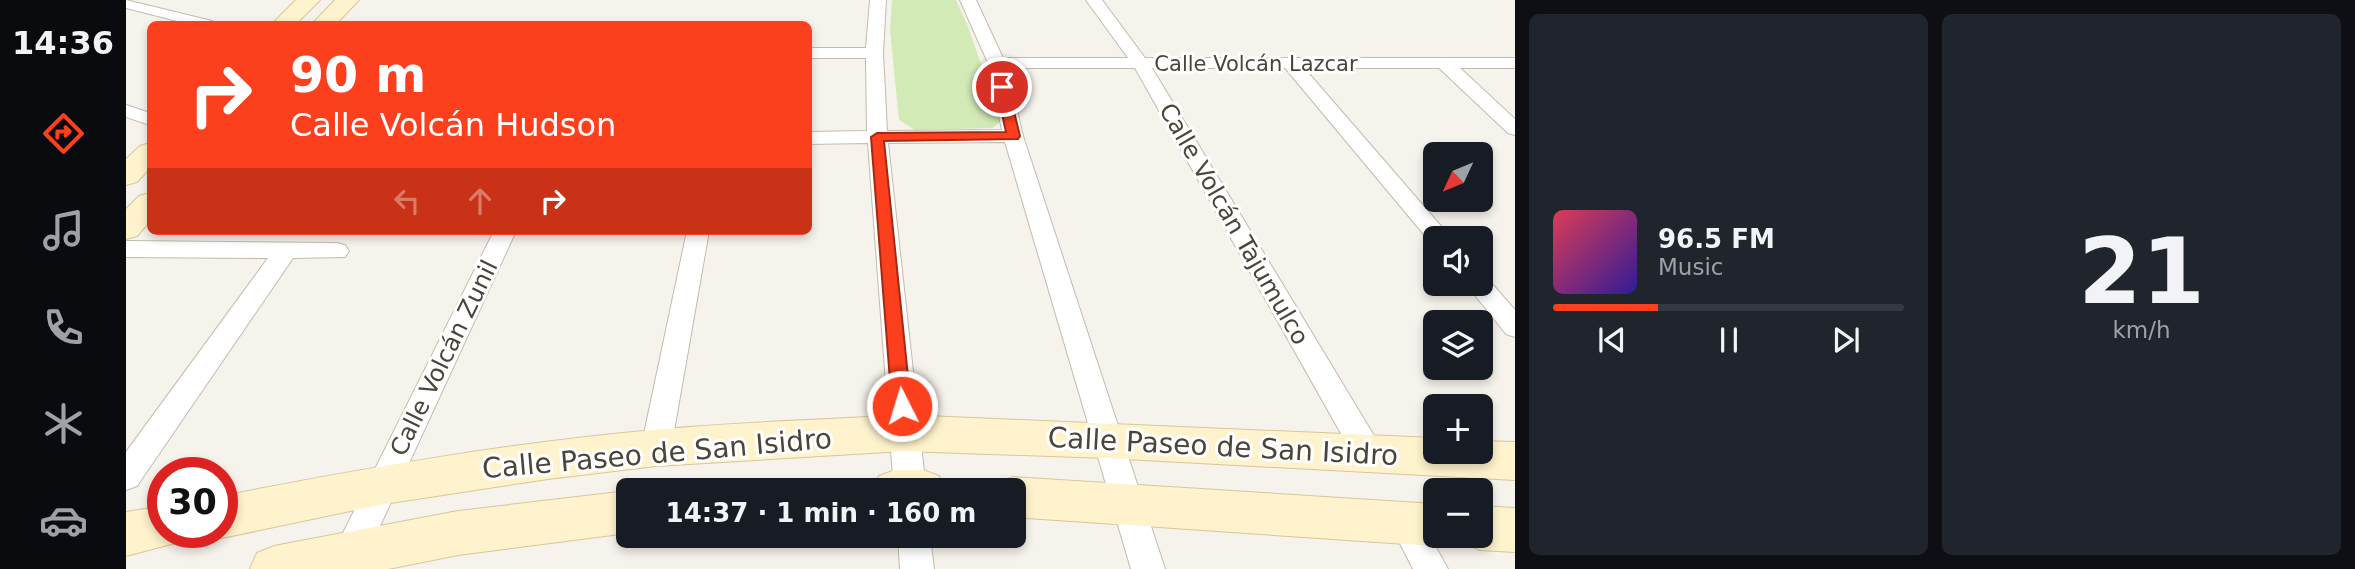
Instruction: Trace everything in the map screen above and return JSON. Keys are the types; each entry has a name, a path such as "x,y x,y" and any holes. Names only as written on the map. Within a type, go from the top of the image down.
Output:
{"main road":[{"path":"286,21 309,0"},
{"path":"326,21 348,0"},
{"path":"126,176 147,155"},
{"path":"126,228 147,206"},
{"name":"Calle Paseo de San Isidro","path":"238,514 384,484 482,468 656,448 904,433 1107,440 1515,461"},
{"path":"1026,498 1421,524"},
{"path":"274,569 458,533 616,513"},
{"path":"1493,529 1515,530"},
{"path":"126,534 147,530"}],"street":[{"path":"878,0 874,54 877,137 909,478"},
{"path":"968,0 997,62 1013,136 1148,569"},
{"name":"Calle Volcán Tajumulco","path":"1094,0 1141,64 1368,453"},
{"path":"126,3 195,21"},
{"path":"812,53 874,54"},
{"name":"Calle Volcán Lazcar","path":"997,62 1515,63"},
{"path":"1444,63 1515,129"},
{"path":"1291,64 1429,226"},
{"path":"126,111 147,118"},
{"path":"812,138 1013,136"},
{"name":"Calle Volcán Zunil","path":"350,554 503,235"},
{"path":"656,448 697,235"},
{"path":"126,249 337,251"},
{"path":"126,476 285,251"},
{"path":"1488,296 1515,327"},
{"path":"1421,524 1431,569"},
{"path":"915,548 917,569"}],"green space":[{"path":"892,0 956,0 1001,121 993,128 915,130 899,120 890,30"}],"route":[{"path":"902,406 877,137 1013,136 1002,87"}]}
